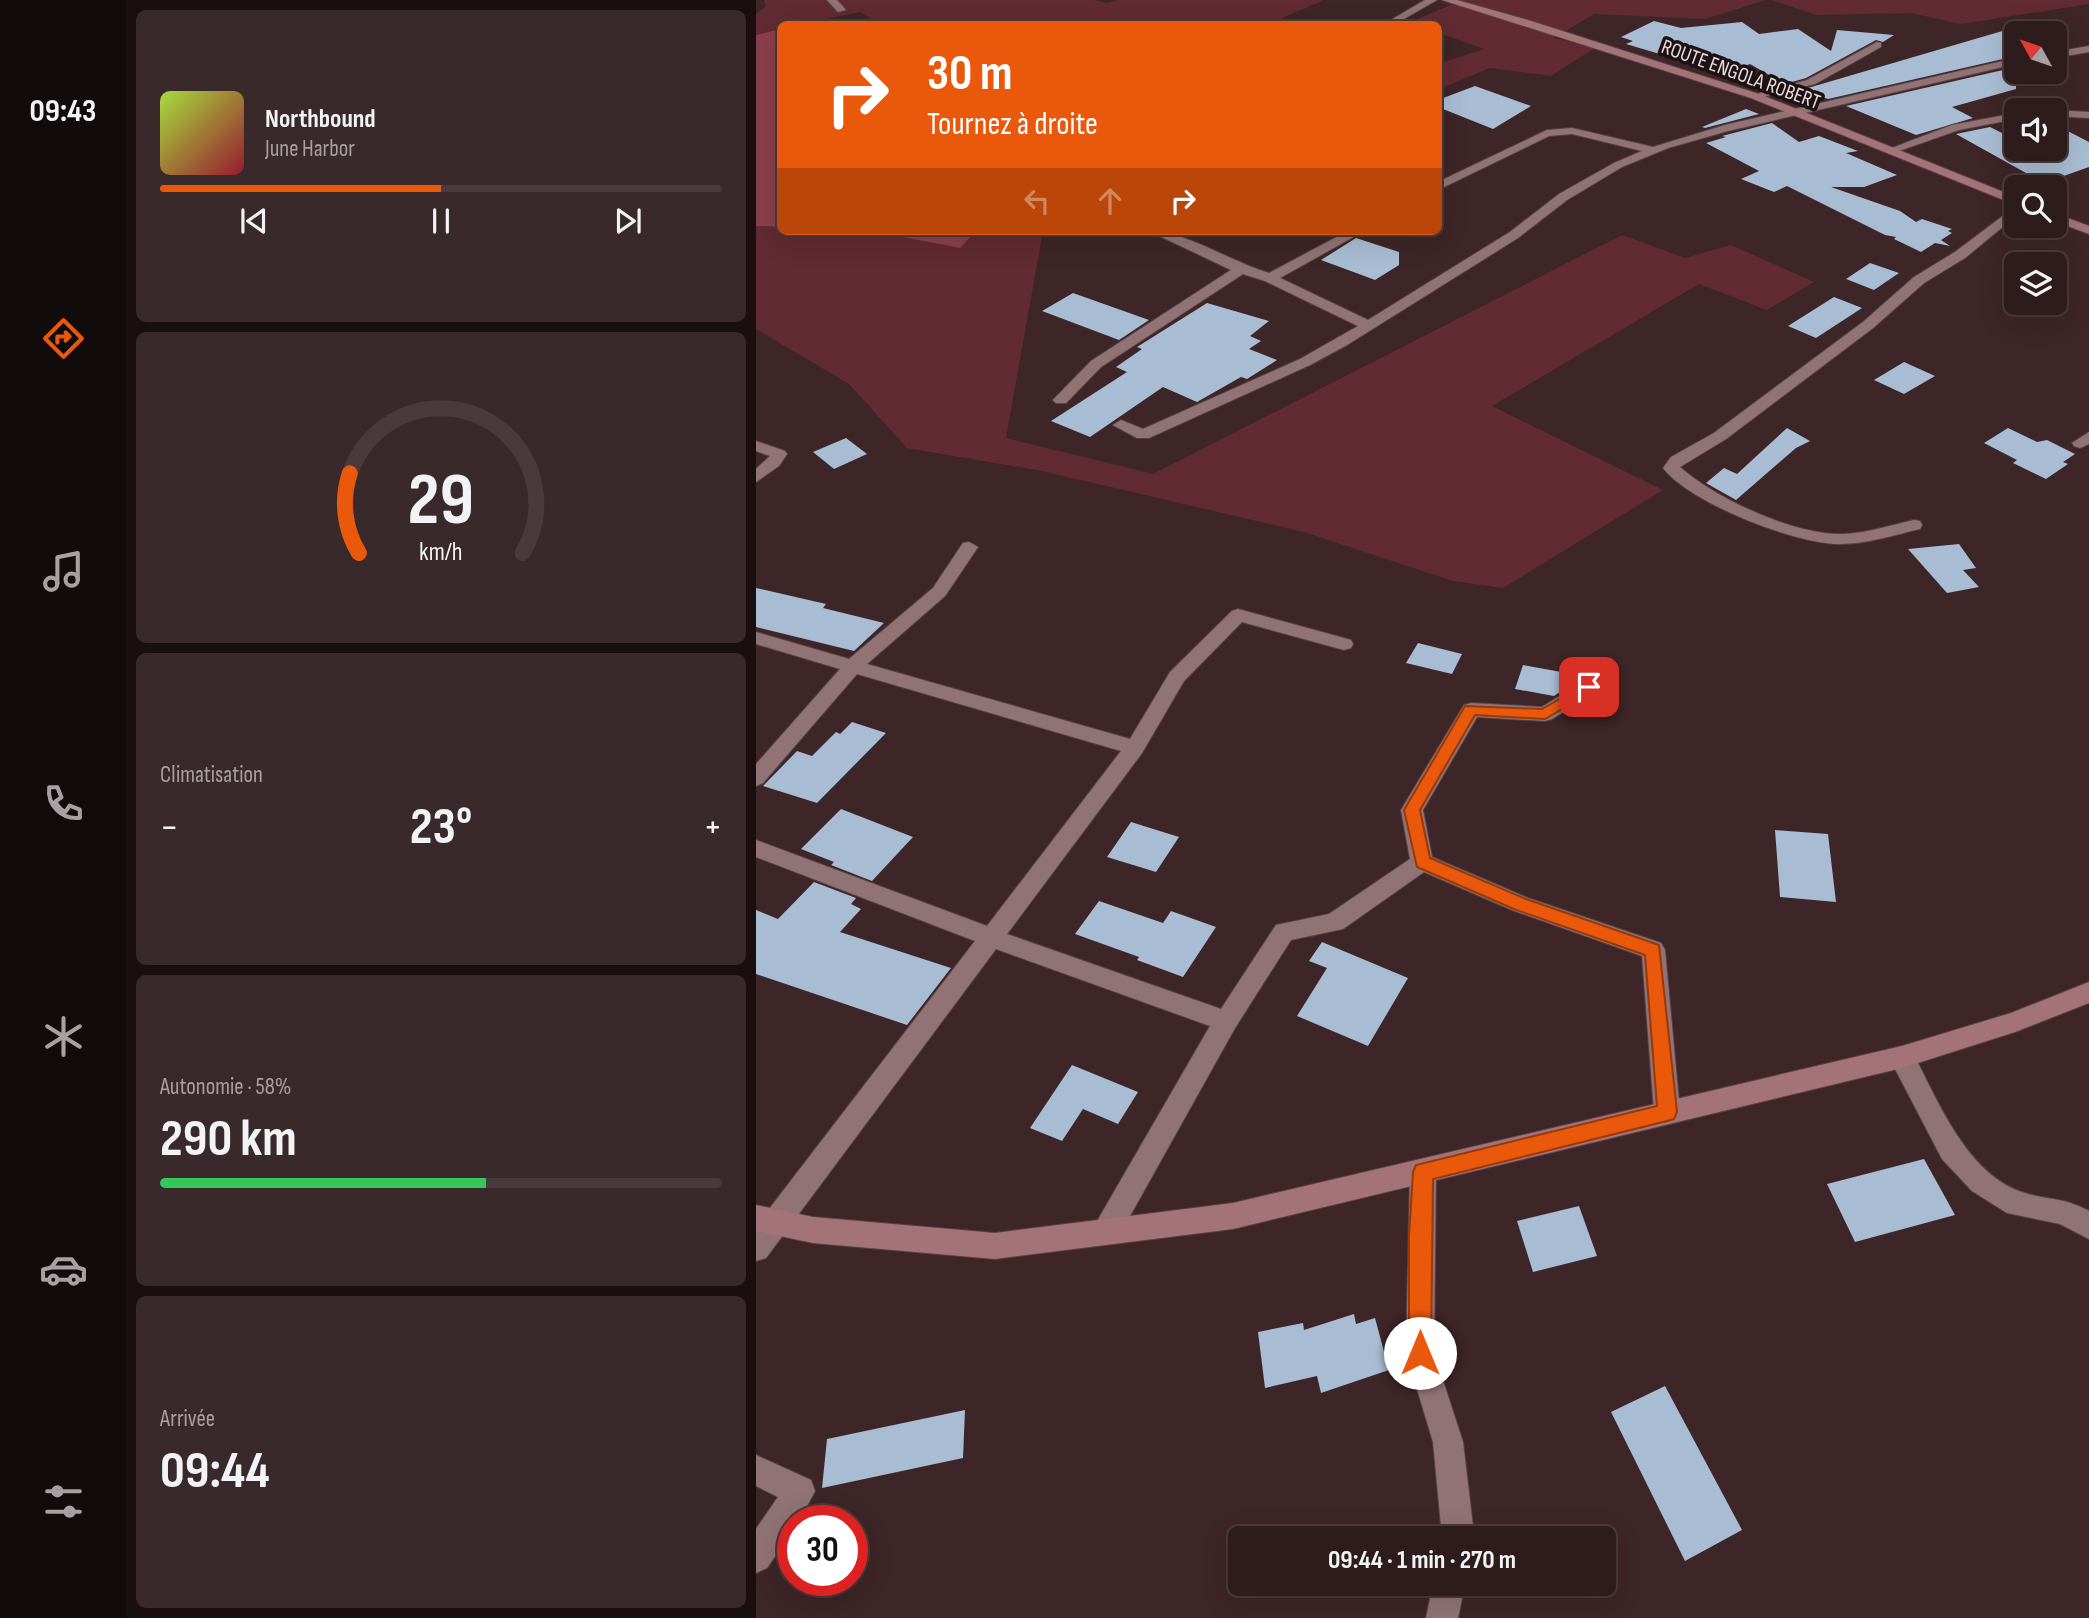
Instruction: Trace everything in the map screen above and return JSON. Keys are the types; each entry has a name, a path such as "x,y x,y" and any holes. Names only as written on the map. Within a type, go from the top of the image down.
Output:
{"street":[{"path":"832,0 841,10"},
{"path":"1394,21 1432,0"},
{"name":"ROUTE ENGOLA ROBERT","path":"1447,0 1525,22 1755,96 2004,196"},
{"path":"1755,96 1815,81 1835,66 1877,45"},
{"path":"2067,53 2089,49"},
{"path":"1121,425 1143,435 1305,362 1369,326 1514,236 1563,197 1618,164 1653,150 1725,128 2004,64"},
{"path":"1798,84 1822,105"},
{"path":"2067,114 2089,115"},
{"path":"1890,151 1956,127 2004,118"},
{"path":"1442,185 1547,133 1559,131 1572,131 1653,150"},
{"path":"1914,525 1847,538 1825,537 1791,529 1713,498 1671,468 1678,460 1720,436 1868,325 1919,280 1960,254 2004,219"},
{"path":"2067,222 2089,230"},
{"path":"1164,235 1241,269 1270,278 1369,326"},
{"path":"1270,278 1351,235"},
{"path":"1061,400 1096,364 1241,269"},
{"path":"756,446 779,454 773,463 756,477"},
{"path":"756,778 854,665 939,592 969,547"},
{"path":"756,1248 766,1220 993,937 1135,747 1177,677 1238,615 1345,644"},
{"path":"756,638 1135,747"},
{"path":"1422,862 1412,810 1471,710 1545,714 1589,687"},
{"path":"756,848 1226,1021"},
{"path":"1107,1232 1226,1021 1284,932 1335,922 1422,862"},
{"path":"1422,862 1520,904 1653,950 1667,1112"},
{"path":"766,1220 814,1230 995,1246 1233,1216 1902,1057 2015,1022 2089,992"},
{"path":"1902,1057 1951,1150 1981,1182 2016,1204 2064,1212 2089,1226"},
{"path":"1423,1172 1420,1353 1448,1442 1457,1526"},
{"path":"756,1470 800,1491 756,1558"},
{"path":"1442,1618 1447,1596"}],"shaded area":[{"path":"764,0 1094,0 1107,3 1119,0 1324,0 1275,21 875,21 860,12 816,21 777,21 777,30 756,35 756,14 766,6"},
{"path":"1463,0 1766,0 1705,19 1594,14 1554,38 1595,48 1551,76 1490,68 1442,88 1442,63 1484,49 1442,34 1442,21 1412,21"},
{"path":"1771,0 2089,0 2089,4 1961,24 1911,13 1816,15"},
{"path":"777,30 777,227 756,226 756,35"},
{"path":"756,226 777,227 777,235 891,235 960,248 972,235 1042,235 1006,438 1153,474 1622,235 1685,258 1731,245 1814,282 1767,310 1699,284 1492,406 1663,490 1503,588 1453,581 1304,532 1042,471 907,448 849,384 756,329"},
{"path":"891,235 972,235 960,248"}],"building":[{"path":"1654,21 1681,28 1742,22 1759,34 1798,29 1831,51 1837,30 1894,35 1883,42 1876,40 1806,78 1785,84 1750,64 1738,69 1699,57 1688,56 1680,60 1626,44 1633,41 1621,37"},
{"path":"2004,31 2004,59 1828,99 1801,90"},
{"path":"2004,70 2004,84 2016,84 2016,89 1952,107 1973,118 1916,135 1846,106"},
{"path":"1475,86 1531,106 1493,129 1442,109 1442,98"},
{"path":"1746,109 1759,114 1702,127"},
{"path":"1772,123 1799,142 1819,136 1858,151 1846,153 1897,175 1864,187 1831,187 1900,211 1916,222 1922,219 1952,229 1948,231 1952,233 1941,240 1950,246 1935,243 1921,252 1894,239 1896,237 1885,235 1787,186 1774,192 1741,179 1759,171 1706,143"},
{"path":"1990,127 2004,134 2004,161 1956,134"},
{"path":"2067,131 2089,142 2089,167 2066,175 2030,175 2004,161 2067,161"},
{"path":"1356,238 1399,252 1399,265 1375,280 1321,260"},
{"path":"1870,263 1899,273 1874,290 1846,279"},
{"path":"1073,293 1149,320 1119,340 1042,311"},
{"path":"1834,297 1862,308 1816,338 1788,326"},
{"path":"1207,303 1269,321 1250,336 1261,341 1249,349 1277,360 1247,379 1241,377 1197,402 1163,387 1090,437 1051,421 1127,372 1116,367 1142,349 1137,347"},
{"path":"1904,362 1935,376 1904,394 1874,380"},
{"path":"1787,428 1810,441 1796,448 1736,500 1706,483 1724,468 1737,474"},
{"path":"2008,428 2037,442 2047,440 2075,454 2063,462 2068,464 2046,479 2013,463 2017,460 1984,443"},
{"path":"846,438 867,454 834,469 813,452"},
{"path":"1959,544 1976,568 1963,570 1979,587 1947,593 1908,549"},
{"path":"756,588 826,604 823,608 884,623 854,651 756,627"},
{"path":"1418,643 1462,654 1452,674 1406,663"},
{"path":"1523,665 1567,673 1560,692 1554,696 1515,689"},
{"path":"852,722 886,733 817,803 763,786 797,751 812,756 836,732 840,734"},
{"path":"841,809 913,837 872,881 831,865 834,862 801,849"},
{"path":"1131,822 1179,837 1156,872 1107,857"},
{"path":"1775,830 1828,834 1836,902 1780,897"},
{"path":"814,882 856,898 851,904 861,909 840,932 951,968 907,1025 756,974 756,910 778,919"},
{"path":"1099,901 1163,923 1171,911 1216,927 1183,977 1137,960 1139,957 1075,934"},
{"path":"1322,942 1408,978 1368,1046 1297,1016 1327,968 1309,961"},
{"path":"1072,1065 1138,1092 1118,1124 1083,1109 1062,1141 1030,1128"},
{"path":"1924,1159 1955,1215 1855,1242 1827,1184"},
{"path":"1579,1206 1597,1256 1533,1272 1517,1221"},
{"path":"1354,1314 1356,1324 1375,1318 1389,1370 1321,1393 1317,1376 1265,1388 1258,1332 1303,1323 1304,1330"},
{"path":"1665,1386 1742,1530 1685,1561 1611,1412"},
{"path":"965,1410 963,1458 822,1488 827,1439"}],"route":[{"path":"1420,1353 1423,1172 1667,1112 1653,950 1520,904 1422,862 1412,810 1471,710 1545,714 1589,687"}]}
